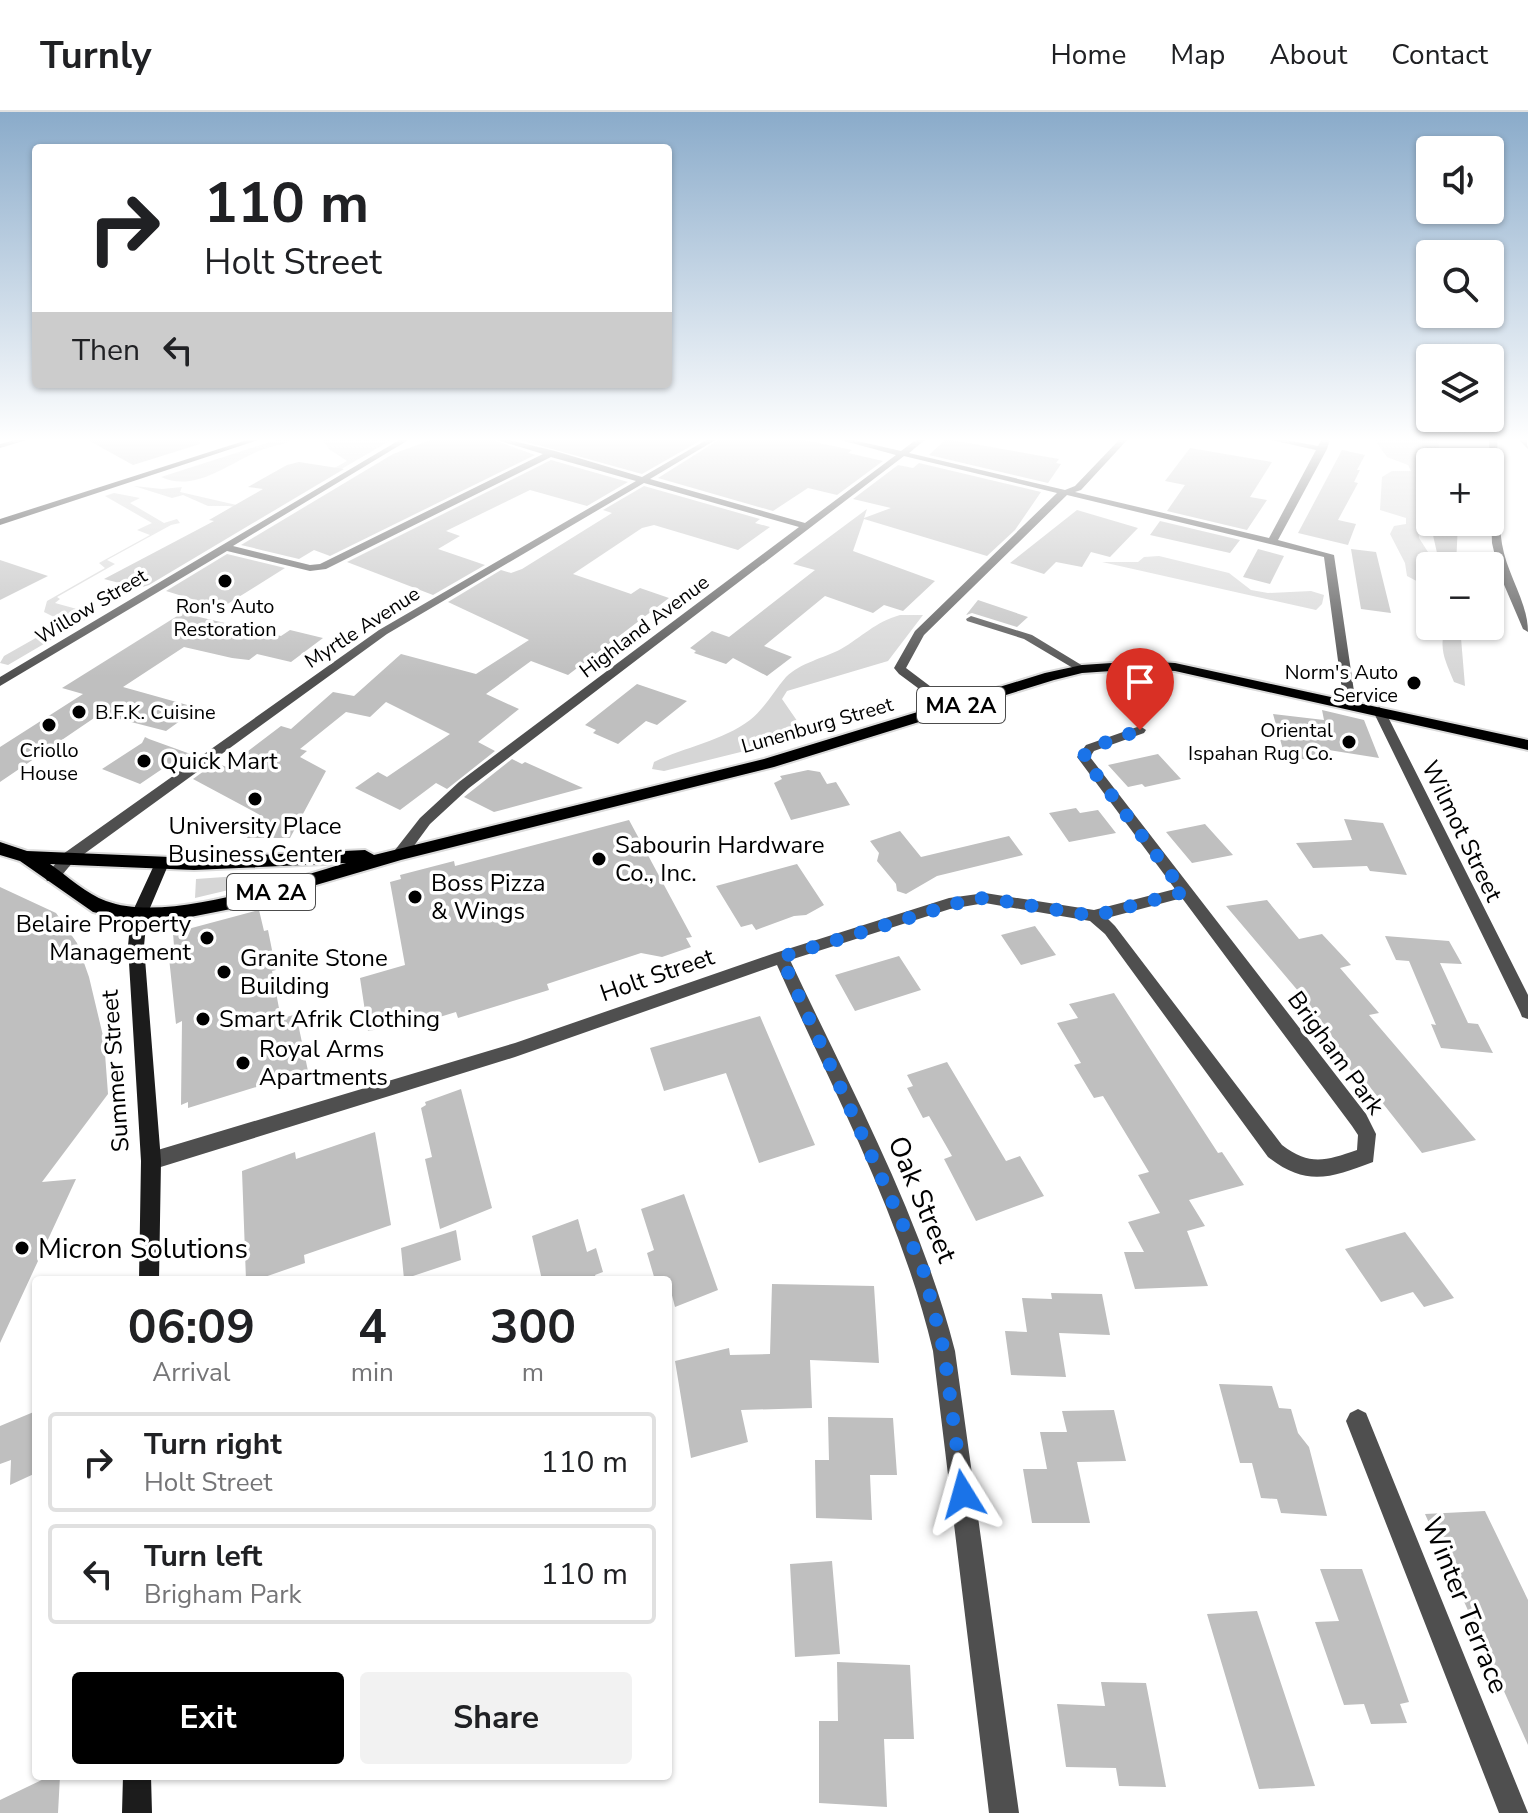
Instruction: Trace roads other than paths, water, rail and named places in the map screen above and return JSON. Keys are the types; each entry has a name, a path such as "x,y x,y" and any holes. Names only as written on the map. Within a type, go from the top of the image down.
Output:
{"main road":[{"name":"Lunenburg Street","path":"139,915 187,912 241,900 400,854 768,763 1082,669 1141,665 1175,667 1528,745"},
{"name":"MA 2A","path":"0,848 26,857 162,863"},
{"name":"Lunenburg Street","path":"162,863 400,854"},
{"name":"MA 2A","path":"26,857 100,907 139,915"},
{"name":"Summer Street","path":"149,1276 151,1161 136,946 139,915 162,863"},
{"path":"137,1780 137,1813"}],"street":[{"name":"Willow Street","path":"0,682 272,518"},
{"path":"224,547 310,568 322,567 420,518"},
{"name":"Myrtle Avenue","path":"52,877 68,858 383,632 578,518"},
{"path":"780,518 806,526"},
{"name":"Highland Avenue","path":"400,854 425,821 464,785 816,518"},
{"path":"953,708 903,672 900,668 903,658 919,633 1038,518"},
{"path":"1182,518 1329,555 1350,705"},
{"path":"1273,540 1285,518"},
{"path":"1496,518 1497,543 1504,573 1528,629"},
{"path":"971,619 1028,637 1082,669"},
{"name":"Wilmot Street","path":"1379,711 1528,1012"},
{"name":"Brigham Park","path":"1094,916 1110,930 1275,1151 1287,1162 1319,1171 1366,1156 1367,1134 1359,1120 1083,757 1090,748 1140,730"},
{"name":"Holt Street","path":"151,1161 515,1050 781,957 971,899 985,898 1094,916 1184,892"},
{"name":"Oak Street","path":"781,957 910,1238 930,1294 944,1351 1004,1813"},
{"name":"Winter Terrace","path":"1358,1421 1514,1813"}],"place":[{"name":"Ron's Auto Restoration","path":"225,581"},
{"name":"Norm's Auto Service","path":"1414,683"},
{"name":"B.F.K. Cuisine","path":"79,712"},
{"name":"Criollo House","path":"49,725"},
{"name":"Oriental Ispahan Rug Co.","path":"1349,742"},
{"name":"Quick Mart","path":"144,761"},
{"name":"University Place Business Center","path":"255,799"},
{"name":"Sabourin Hardware Co., Inc.","path":"599,859"},
{"name":"Boss Pizza & Wings","path":"415,897"},
{"name":"Belaire Property Management","path":"207,938"},
{"name":"Granite Stone Building","path":"224,972"},
{"name":"Smart Afrik Clothing","path":"203,1019"},
{"name":"Royal Arms Apartments","path":"243,1063"},
{"name":"Micron Solutions","path":"22,1248"}]}
